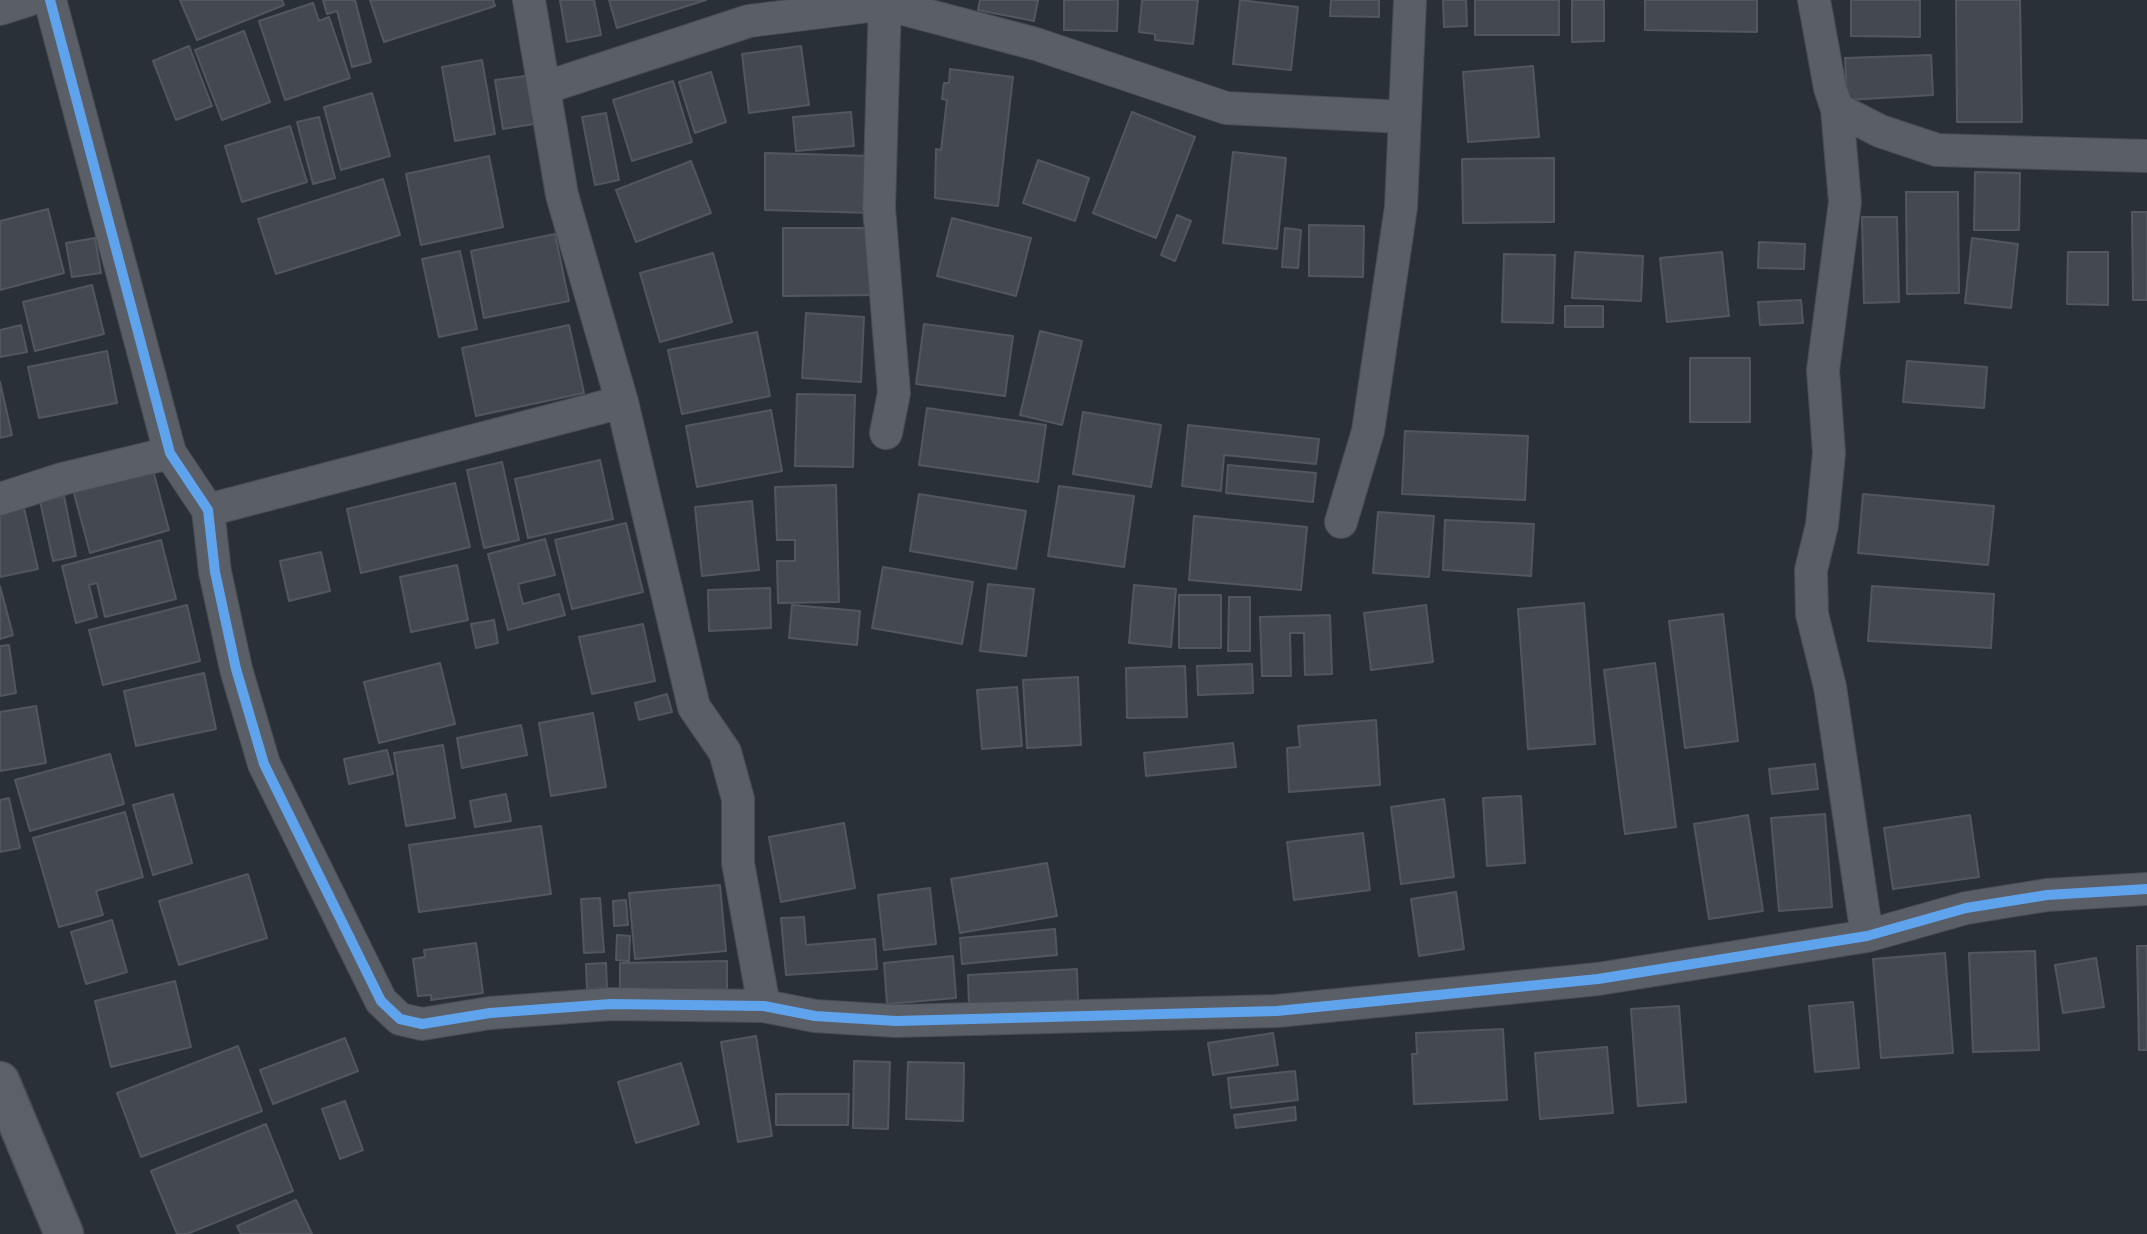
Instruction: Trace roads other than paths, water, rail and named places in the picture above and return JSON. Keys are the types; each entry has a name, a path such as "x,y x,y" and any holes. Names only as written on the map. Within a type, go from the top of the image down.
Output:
{"main road":[{"path":"0,1081 64,1234"}],"street":[{"path":"0,9 28,0"},
{"path":"50,0 170,453 208,510 215,572 230,645 264,764 381,1001 400,1018 422,1024 490,1013 611,1004 764,1006 814,1016 896,1021 1277,1011 1598,979 1867,936 1993,904 2047,895 2147,889"},
{"path":"529,0 562,195 622,402 694,706 725,752 738,799 738,863 764,1006"},
{"path":"1341,522 1368,431 1401,207 1410,0"},
{"path":"1814,0 1830,88 1837,109 1845,202 1823,370 1829,453 1822,525 1811,570 1812,614 1830,687 1867,936"},
{"path":"544,88 749,21 885,2 1036,44 1226,108 1403,117"},
{"path":"885,2 878,208 894,393 886,433"},
{"path":"1837,109 1880,131 1937,150 2147,156"},
{"path":"208,510 622,402"},
{"path":"0,499 62,479 170,453"}]}
